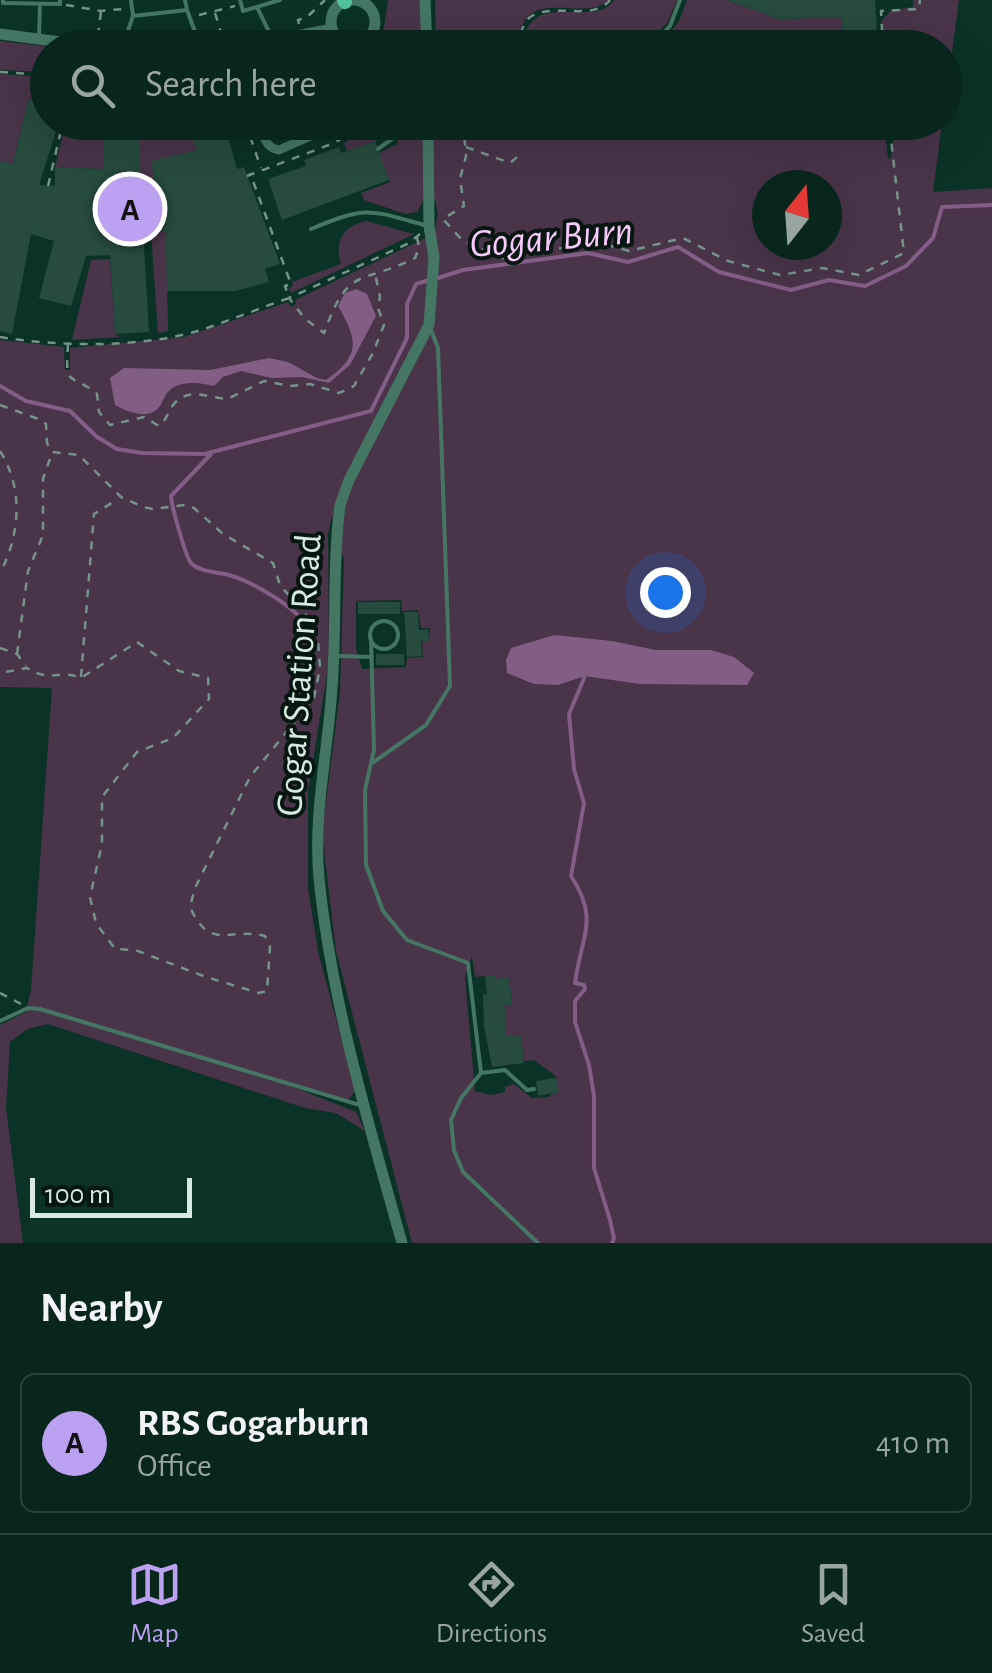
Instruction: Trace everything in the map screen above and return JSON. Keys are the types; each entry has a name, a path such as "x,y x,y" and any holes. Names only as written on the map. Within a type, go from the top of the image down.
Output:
{"street":[{"path":"425,0 426,30"},
{"path":"328,30 332,29 332,16 344,1 357,1 370,3 374,16 372,30"},
{"path":"0,34 30,36"},
{"path":"265,140 271,148 279,150 302,140"},
{"name":"Gogar Station Road","path":"402,1243 364,1106 330,948 318,865 320,784 334,656 340,505 349,480 429,325 434,257 428,226 428,140"}],"lane":[{"path":"3,0 60,2"},
{"path":"128,30 133,16 131,0"},
{"path":"185,0 194,30"},
{"path":"240,2 243,10 280,0"},
{"path":"666,30 680,0"},
{"path":"38,30 40,4"},
{"path":"257,7 269,30"},
{"path":"133,16 187,13"},
{"path":"378,149 391,140"},
{"path":"311,228 356,210 372,210 428,226"},
{"path":"371,764 426,725 450,686 438,348 429,325"},
{"path":"371,638 385,648 395,644 398,634 392,623 384,621 374,626 371,638 374,750 365,790 366,864 383,911 407,940 468,963 482,1073"},
{"path":"334,656 372,657"},
{"path":"0,1021 28,1008 40,1009 364,1106"},
{"path":"534,1089 527,1090 505,1070 482,1073 461,1098 451,1120 454,1150 463,1172 538,1243"}],"path":[{"path":"298,20 324,0"},
{"path":"523,30 528,19 544,10 600,8 610,0"},
{"path":"882,30 882,11 919,9 920,0"},
{"path":"60,2 101,11 132,9"},
{"path":"187,13 214,12 240,2"},
{"path":"98,30 101,11"},
{"path":"214,12 220,30"},
{"path":"0,72 30,74"},
{"path":"48,186 59,140"},
{"path":"251,140 261,169"},
{"path":"339,140 248,175 291,284 285,286 289,298 305,319 324,333 341,292 375,272 415,258 419,248 417,237"},
{"path":"464,140 466,156 460,179 464,206 443,219 463,241 502,258 597,242 630,251 684,238 728,261 780,276 823,268 860,275 904,253 891,140"},
{"path":"464,147 510,163 522,153"},
{"path":"0,337 68,344 184,333 289,298 417,237 428,226"},
{"path":"68,344 70,381 97,394 99,412 110,425 144,418 159,426 176,401 192,394 210,393 227,399 264,380 290,386 310,384 339,393 358,380 384,324 378,308 375,272"},
{"path":"0,405 46,424 47,444 55,452 78,455 121,497 152,510 194,508 223,534 270,560 280,585 311,624 320,648 320,668 311,704 269,750 250,778 195,888 190,907 198,924 210,934 265,936 270,947 270,984 264,993 206,977 135,950 115,949 96,923 91,902 102,844 102,798 137,752 173,738 191,722 209,699 208,678 179,671 137,642 81,678"},
{"path":"0,451 14,479 16,514 10,552 0,573"},
{"path":"17,654 28,571 43,535 43,479 55,452"},
{"path":"81,678 94,514 121,497"},
{"path":"0,648 17,654 27,668 44,678 81,678"},
{"path":"0,672 27,668"},
{"path":"0,993 28,1008"}],"shaded area":[{"path":"388,0 420,0 421,30 384,30"},
{"path":"435,0 609,0 592,8 541,9 532,13 520,30 436,30"},
{"path":"614,0 677,0 668,22 660,30 526,30 544,14 607,7"},
{"path":"687,0 726,0 779,19 842,17 843,30 672,30"},
{"path":"913,0 959,0 955,30 882,30 881,22 891,10 913,7"},
{"path":"0,41 30,45 30,71 0,70"},
{"path":"0,74 30,76 30,101 13,164 0,161"},
{"path":"62,140 103,140 103,169 55,167"},
{"path":"140,140 193,140 196,150 154,179 140,183"},
{"path":"348,140 378,140 347,151 344,143"},
{"path":"398,140 886,140 888,159 893,140 940,140 933,192 992,188 992,1243 412,1243 336,951 322,833 340,692 344,560 332,516 328,534 329,662 308,791 308,888 318,951 355,1091 348,1100 271,1078 356,1112 365,1131 336,1113 305,1108 48,1024 27,1029 10,1042 6,1108 23,1243 0,1243 0,1025 26,1012 31,990 52,688 0,687 0,340 64,347 65,370 70,370 70,348 184,337 288,302 291,307 295,300 434,234 438,214 435,200 426,195 417,212 405,214 364,200 361,193 390,182 379,153","holes":["401,600 402,611 418,610 421,628 430,628 429,641 422,642 423,657 407,658 406,667 362,669 356,649 356,601","472,956 475,977 509,978 512,1005 502,1006 506,1009 506,1036 521,1035 524,1061 534,1060 556,1076 558,1092 550,1097 532,1098 514,1084 505,1087 505,1092 491,1095 475,1091 465,977"]},
{"path":"366,221 414,234 291,293 292,282 341,264 342,236"},
{"path":"151,232 166,232 168,331 158,333"},
{"path":"110,259 115,334 120,337 72,340 91,260"},
{"path":"356,289 367,294 376,316 350,365 329,383 241,371 223,377 214,386 177,385 150,413 132,412 115,405 110,378 124,368 210,370 269,358 288,362 326,380 351,354 352,337 338,306 345,293"},
{"path":"554,635 656,650 711,650 734,657 754,673 747,685 640,684 585,676 558,685 534,684 507,673 506,660 511,648"}],"building":[{"path":"727,0 875,0 877,30 843,30 842,17 779,19"},
{"path":"28,100 30,140 53,140 39,185 55,186 55,167 103,169 103,140 140,140 140,183 154,179 151,161 196,150 194,140 229,140 237,169 244,167 280,264 265,269 269,282 235,291 167,291 166,232 143,231 149,332 115,334 110,255 86,256 71,306 39,298 54,241 31,234 12,334 0,331 0,161 13,164"},
{"path":"375,141 389,180 282,220 268,179 306,166 304,160 339,147 341,153"},
{"path":"358,602 400,602 400,614 358,614"},
{"path":"404,612 418,612 419,630 428,629 429,641 421,641 422,656 407,657"},
{"path":"376,654 404,654 404,665 376,665"},
{"path":"495,975 496,979 509,977 512,1005 502,1006 506,1008 506,1036 521,1035 524,1063 492,1067 483,995 487,994 485,976"},
{"path":"556,1078 559,1092 538,1096 536,1081"}],"waterway":[{"name":"Gogar Burn","path":"438,278 463,270 588,253 628,262 678,247 719,272 791,290 829,280 865,286 906,266 933,238 942,207 992,205"},
{"name":"Gogar Burn","path":"0,386 26,401 70,411 97,437 117,449 204,454 371,411 407,338 407,304 416,284 429,280"},
{"path":"211,454 171,496 191,563 238,578 284,604 307,628 312,651"},
{"path":"585,676 569,714 574,769 584,803 571,876 587,917 575,983 585,989 575,1001 575,1022 589,1065 594,1096 594,1168 610,1220 612,1243"}],"place":[{"name":"RBS Gogarburn","path":"130,209"}]}
